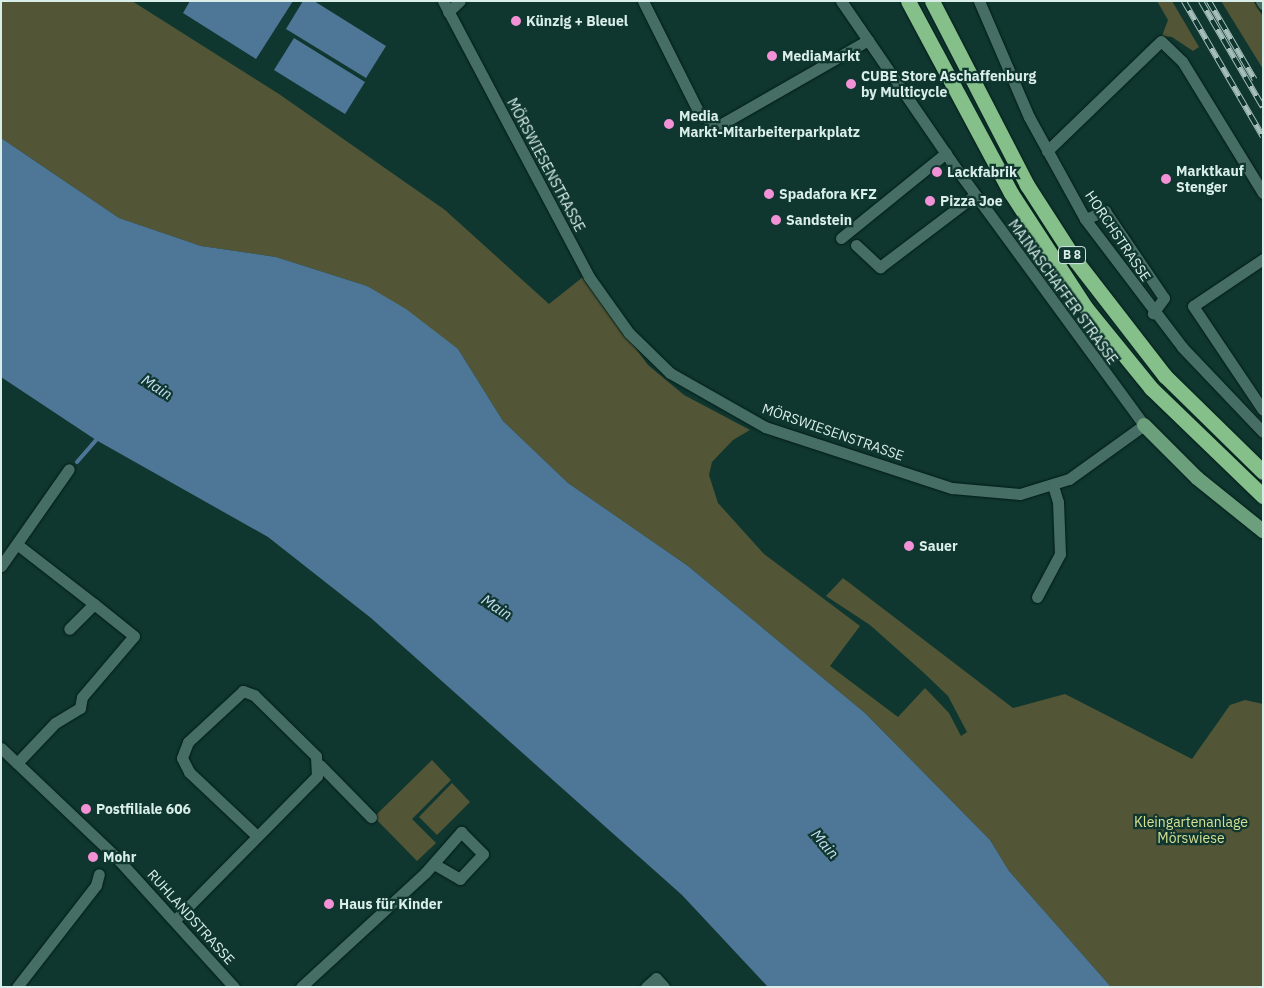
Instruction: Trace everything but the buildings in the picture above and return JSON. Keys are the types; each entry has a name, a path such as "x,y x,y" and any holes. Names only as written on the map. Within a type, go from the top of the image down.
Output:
{"highway":[{"name":"B 8","path":"908,1 1011,193 1086,308 1151,388 1263,496"},
{"name":"B 8","path":"932,1 1028,185 1076,261 1165,376 1263,472"}],"main road":[{"path":"1144,425 1197,478 1263,531"}],"street":[{"name":"MÖRSWIESENSTRASSE","path":"443,1 589,277 628,333 670,373 765,427 952,488 994,495 1053,486 1083,471 1144,425"},
{"path":"448,12 460,1"},
{"path":"643,1 699,113 718,126 868,40"},
{"name":"MAINASCHAFFER STRASSE","path":"841,1 976,195 1144,425"},
{"name":"HORCHSTRASSE","path":"979,1 1047,151 1085,219 1153,313 1263,432"},
{"path":"1047,151 1161,40 1182,61 1263,193"},
{"path":"841,238 946,153"},
{"path":"856,245 880,267 976,195"},
{"path":"1085,219 1105,211 1164,298 1153,313"},
{"path":"1263,259 1193,306 1263,410"},
{"path":"1,566 18,545 69,469"},
{"path":"1037,597 1060,554 1058,502 1053,486"},
{"path":"17,763 55,723 80,708 82,697 134,636 18,545"},
{"path":"69,629 94,604"},
{"path":"257,836 189,772 182,758 188,742 243,691 254,695 316,756 320,765 371,817"},
{"name":"RUHLANDSTRASSE","path":"1,748 116,857 234,987"},
{"path":"175,920 317,776 320,765"},
{"path":"17,987 96,885 103,870 116,857"},
{"path":"301,987 434,864"},
{"path":"646,987 656,978 664,987"}],"green space":[{"name":"Kleingartenanlage Mörswiese","path":"1,1 132,1 279,94 445,210 549,304 583,277 648,365 684,395 750,430 733,440 712,462 709,475 718,503 764,554 860,626 830,666 898,717 925,688 949,713 961,736 967,732 948,696 870,625 826,596 843,578 1013,708 1065,694 1192,759 1230,705 1245,700 1263,704 1263,987 1111,987 1009,871 990,840 865,713 688,566 568,483 503,421 458,349 367,286 276,257 201,246 119,218 1,138"},
{"path":"1157,1 1172,1 1199,47 1193,51 1172,37 1162,36 1168,20"},
{"path":"1221,1 1254,1 1263,17 1263,69"},
{"path":"432,760 451,780 412,819 436,843 417,861 374,817"},
{"path":"452,783 470,802 437,835 419,817"}],"water":[{"path":"190,1 293,1 256,59 183,13"},
{"path":"303,1 314,1 386,46 366,78 286,29"},
{"path":"294,38 365,82 345,114 274,70"},
{"name":"Main","path":"1,138 119,218 201,246 276,257 367,286 406,309 458,349 503,421 568,483 688,566 865,713 990,840 1009,871 1111,987 768,987 682,895 371,618 268,537 96,440 1,377"}],"waterway":[{"path":"77,462 96,440"}],"railway":[{"path":"1184,1 1263,137"},
{"path":"1201,1 1263,107"},
{"path":"1209,1 1255,80"}],"place":[{"name":"Künzig + Bleuel","path":"516,21"},
{"name":"MediaMarkt","path":"772,56"},
{"name":"CUBE Store Aschaffenburg by Multicycle","path":"851,84"},
{"name":"Media Markt-Mitarbeiterparkplatz","path":"669,124"},
{"name":"Lackfabrik","path":"937,172"},
{"name":"Marktkauf Stenger","path":"1166,179"},
{"name":"Spadafora KFZ","path":"769,194"},
{"name":"Pizza Joe","path":"930,201"},
{"name":"Sandstein","path":"776,220"},
{"name":"Sauer","path":"909,546"},
{"name":"Postfiliale 606","path":"86,809"},
{"name":"Mohr","path":"93,857"},
{"name":"Haus für Kinder","path":"329,904"}]}
